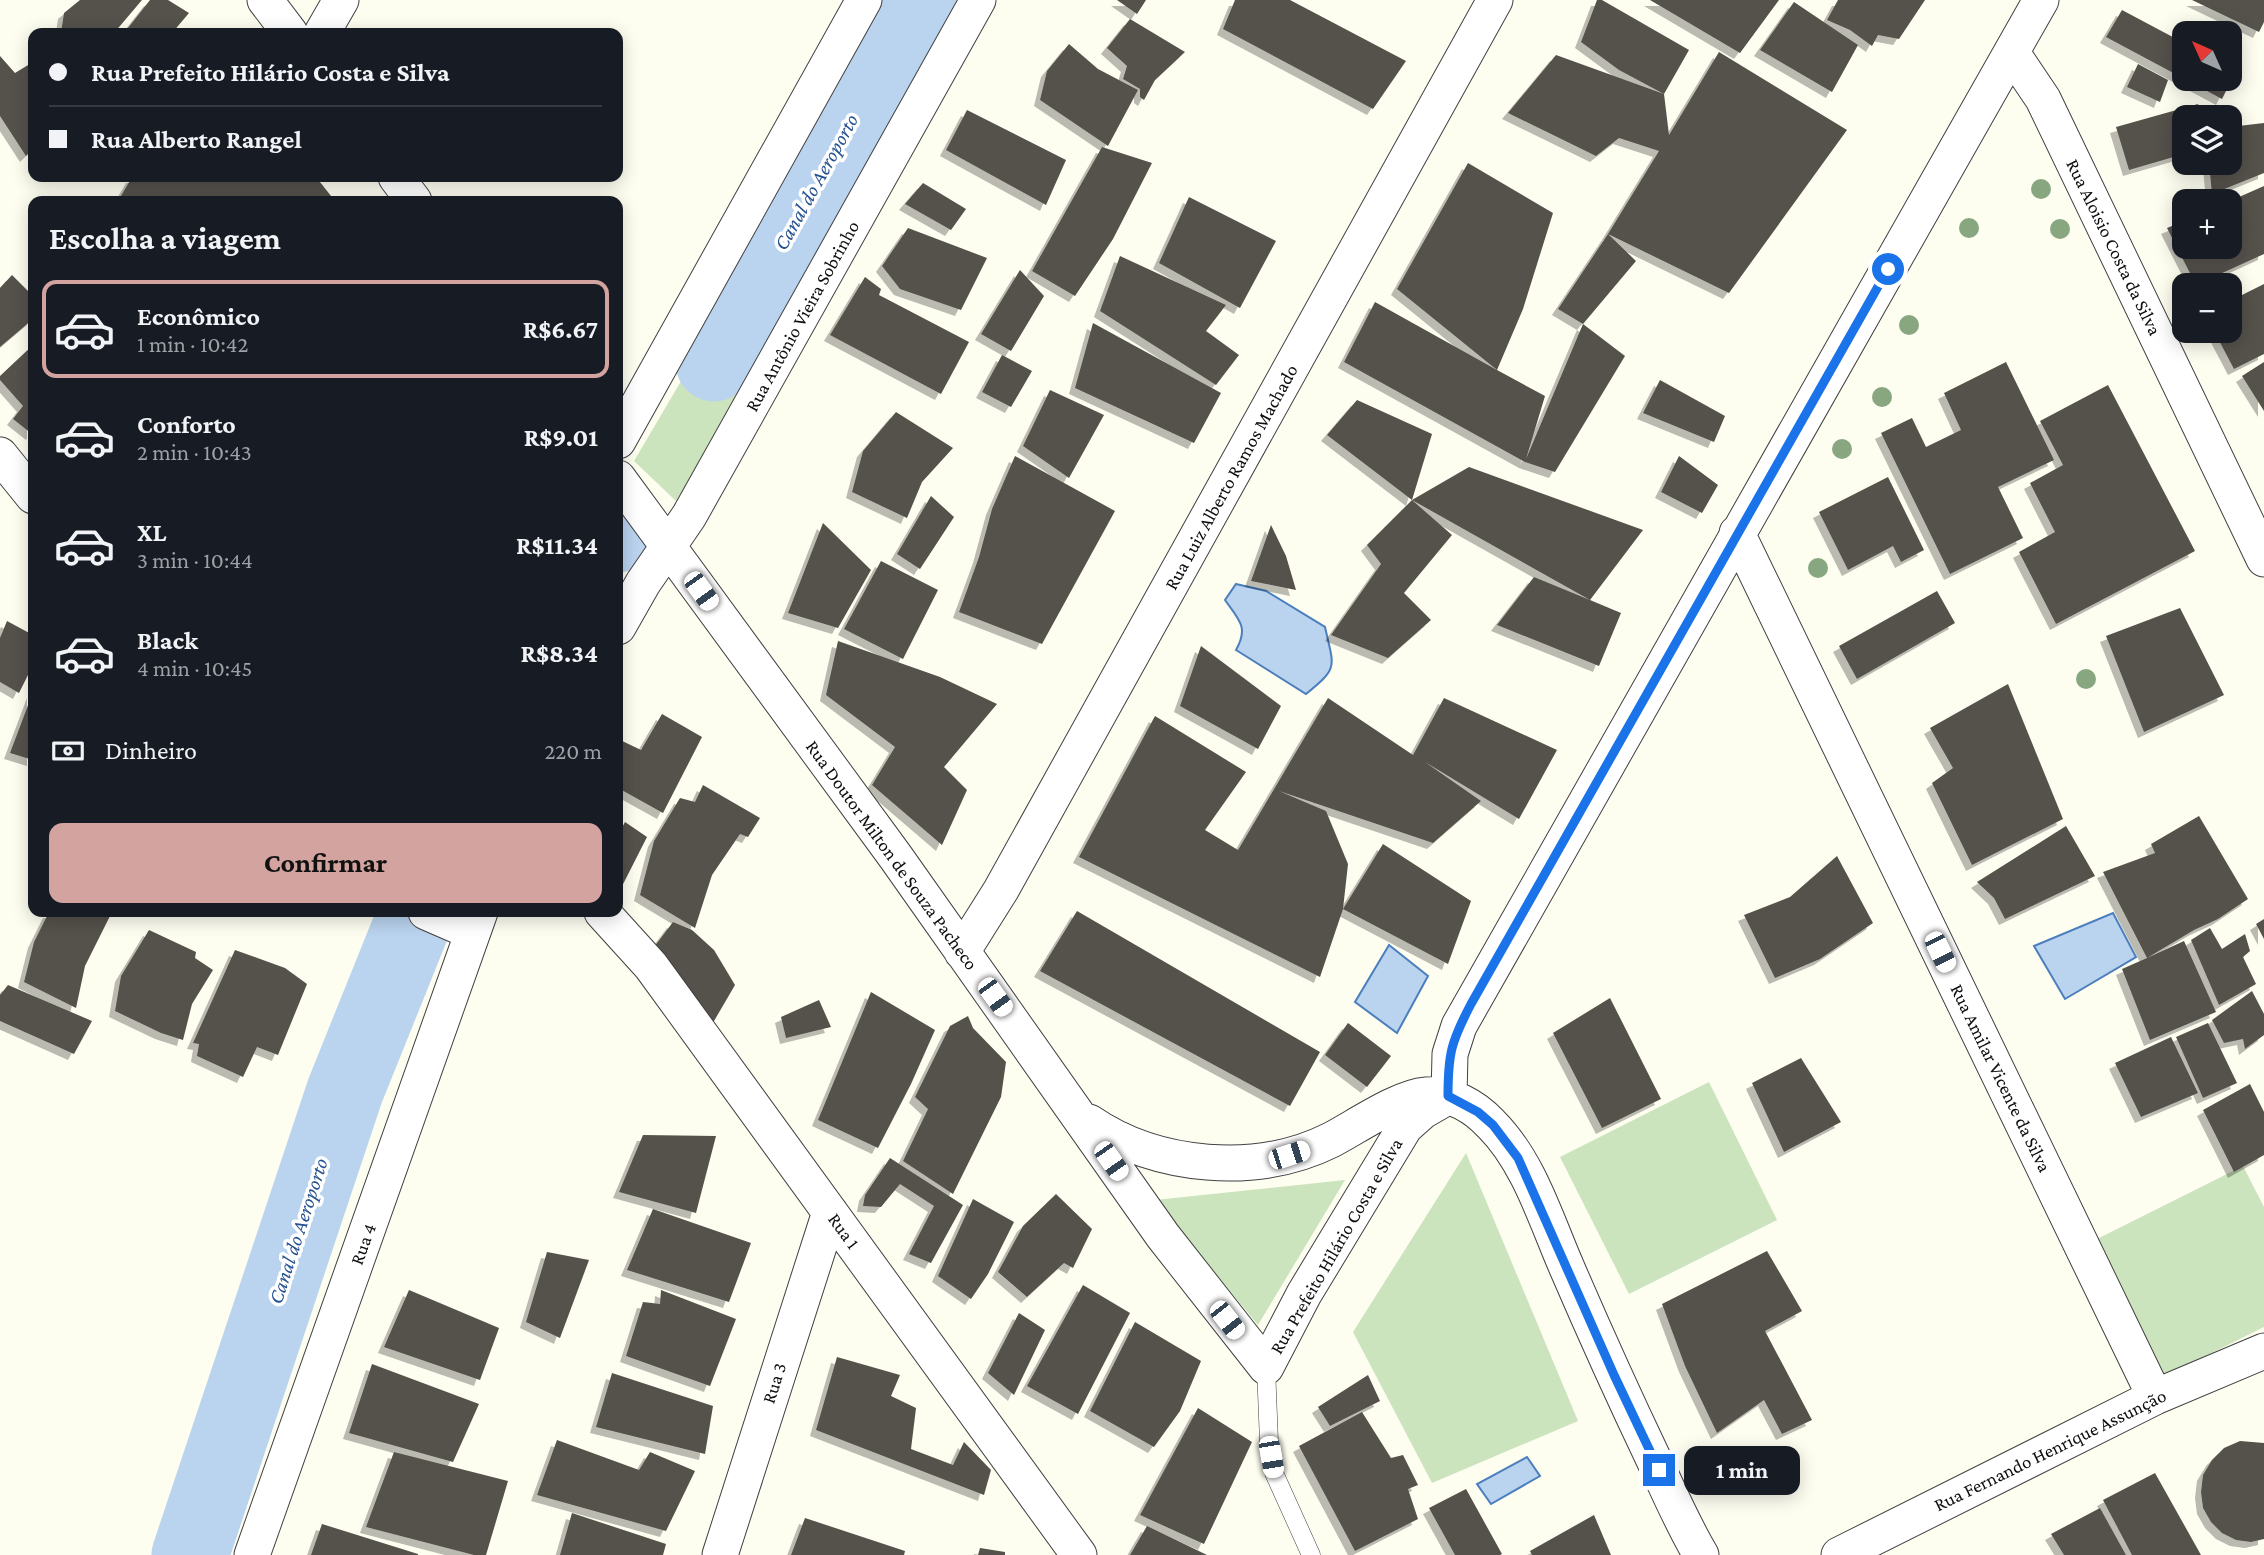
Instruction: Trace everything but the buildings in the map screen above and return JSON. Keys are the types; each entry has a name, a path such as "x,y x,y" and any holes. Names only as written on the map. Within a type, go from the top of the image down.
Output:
{"street":[{"path":"265,0 286,28"},
{"path":"325,28 341,0"},
{"path":"623,432 864,0"},
{"name":"Rua Antônio Vieira Sobrinho","path":"623,618 643,583 690,516 978,0"},
{"name":"Rua Luiz Alberto Ramos Machado","path":"962,952 1001,890 1495,0"},
{"path":"1448,1096 1450,1054 1459,1026 2041,0"},
{"name":"Rua Aloisio Costa da Silva","path":"2012,53 2043,99 2264,559"},
{"path":"0,455 28,490"},
{"name":"Rua Doutor Milton de Souza Pacheco","path":"623,485 1080,1116 1163,1236 1265,1367"},
{"name":"Rua Amilar Vicente da Silva","path":"1737,533 2155,1397"},
{"name":"Rua 1","path":"607,917 651,965 1079,1555"},
{"name":"Rua 4","path":"252,1555 456,919"},
{"path":"1080,1116 1109,1136 1141,1149 1199,1161 1232,1162 1289,1155 1322,1144 1402,1102 1426,1095 1448,1096 1478,1112 1493,1125 1518,1158 1614,1375 1701,1555"},
{"name":"Rua Prefeito Hilário Costa e Silva","path":"1265,1367 1304,1294 1405,1127 1423,1111 1448,1096"},
{"name":"Rua 3","path":"720,1555 830,1212"},
{"name":"Rua Fernando Henrique Assunção","path":"1839,1555 2155,1397 2264,1351"}],"lane":[{"path":"1265,1367 1269,1442 1274,1473 1311,1555"}],"green space":[{"path":"694,359 747,389 676,501 634,461"},
{"path":"623,525 637,544 623,571"},
{"path":"1709,1082 1777,1220 1629,1294 1560,1157"},
{"path":"1466,1153 1578,1421 1432,1483 1353,1332"},
{"path":"2243,1166 2264,1207 2264,1327 2163,1377 2095,1240"},
{"path":"1345,1180 1258,1325 1155,1200"}],"water":[{"path":"1236,584 1266,591 1325,627 1331,666 1324,678 1306,694 1236,650 1242,635 1241,624 1225,600"},
{"path":"2113,913 2136,957 2065,999 2034,946"},
{"path":"1389,945 1428,976 1397,1033 1355,1002"},
{"path":"1527,1457 1540,1476 1491,1504 1477,1484"}],"waterway":[{"name":"Canal do Aeroporto","path":"714,363 918,0"},
{"name":"Canal do Aeroporto","path":"190,1555 345,1091 415,917"}],"route":[{"path":"1659,1470 1518,1158 1493,1125 1478,1112 1448,1096 1452,1041 1888,269"}]}
